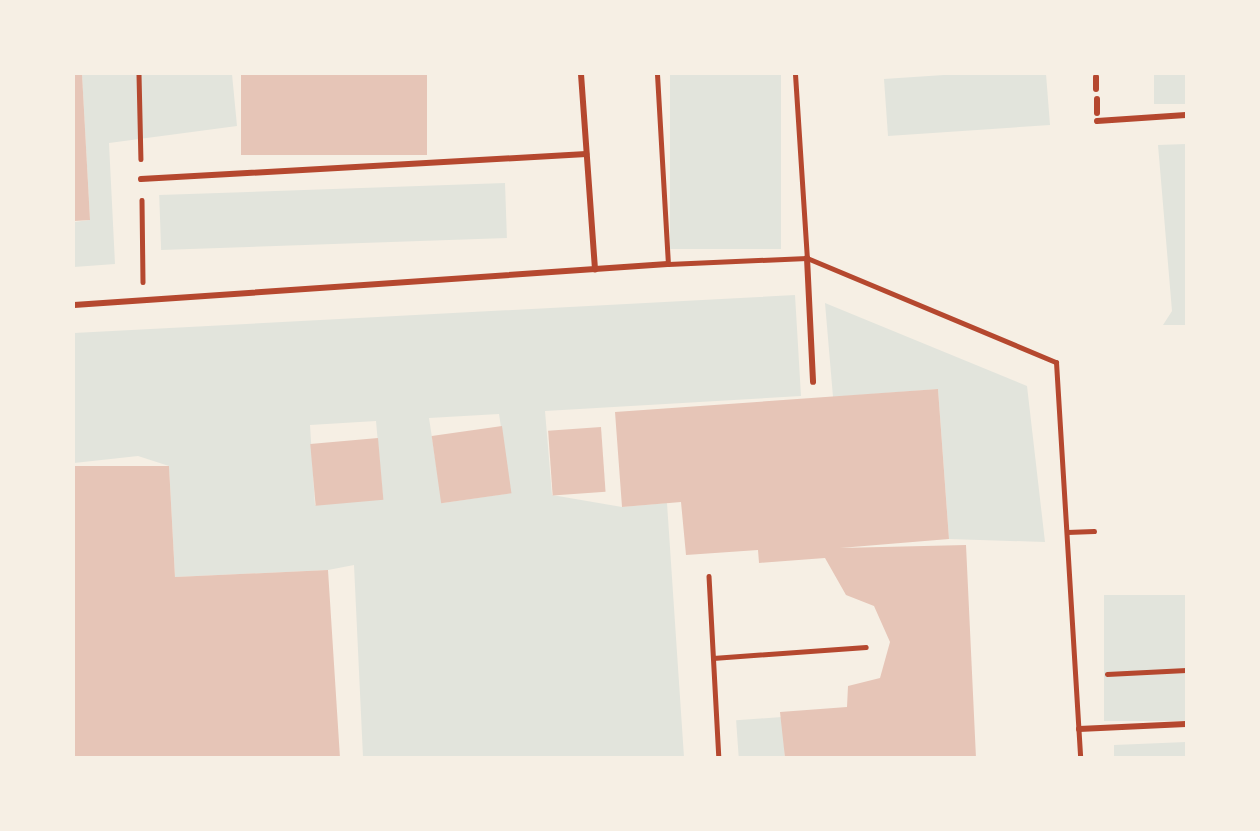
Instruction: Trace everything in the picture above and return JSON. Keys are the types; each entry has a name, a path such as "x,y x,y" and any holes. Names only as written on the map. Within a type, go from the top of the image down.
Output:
{"street":[{"path":"581,74 595,270"},
{"path":"1096,77 1096,89"},
{"path":"1097,99 1097,117 1186,115"},
{"path":"141,179 586,154"},
{"path":"807,258 813,382"},
{"path":"74,305 668,264"},
{"path":"1079,729 1186,724"}],"lane":[{"path":"657,74 668,264 807,258 1056,362 1080,758"},
{"path":"795,74 807,258"},
{"path":"1067,531 1094,531"}],"path":[{"path":"709,576 719,758"},
{"path":"713,658 866,647"},
{"path":"1107,674 1186,670"}],"shaded area":[{"path":"82,74 232,74 237,126 109,143 115,264 74,267 74,222 90,220"},
{"path":"670,74 781,74 781,249 670,249"},
{"path":"959,74 1046,74 1050,125 888,136 884,79"},
{"path":"1154,74 1186,74 1186,104 1154,104"},
{"path":"1186,144 1186,325 1163,325 1172,311 1158,145"},
{"path":"505,183 507,238 161,250 159,195"},
{"path":"795,295 801,396 545,411 552,495 622,507 667,503 684,757 363,757 354,565 328,570 175,577 169,466 138,456 74,463 74,333","holes":["499,414 511,493 442,503 429,418","376,421 383,499 315,505 310,425"]},
{"path":"825,303 1027,386 1045,542 949,539 938,389 833,397"},
{"path":"1104,595 1186,595 1186,721 1104,721"},
{"path":"782,717 785,757 739,758 736,720"},
{"path":"1186,742 1186,757 1114,757 1114,745"}],"building":[{"path":"74,74 82,74 90,220 74,221"},
{"path":"241,74 427,74 427,155 241,155"},
{"path":"938,389 949,539 840,548 966,545 976,758 785,758 780,712 847,707 848,686 880,678 890,642 874,606 846,595 825,558 759,563 758,550 686,555 681,502 622,507 615,412"},
{"path":"502,426 511,493 441,503 432,436"},
{"path":"601,427 606,492 553,496 548,431"},
{"path":"378,438 383,500 316,506 310,444"},
{"path":"74,466 169,466 175,577 328,570 340,758 74,758"}]}
